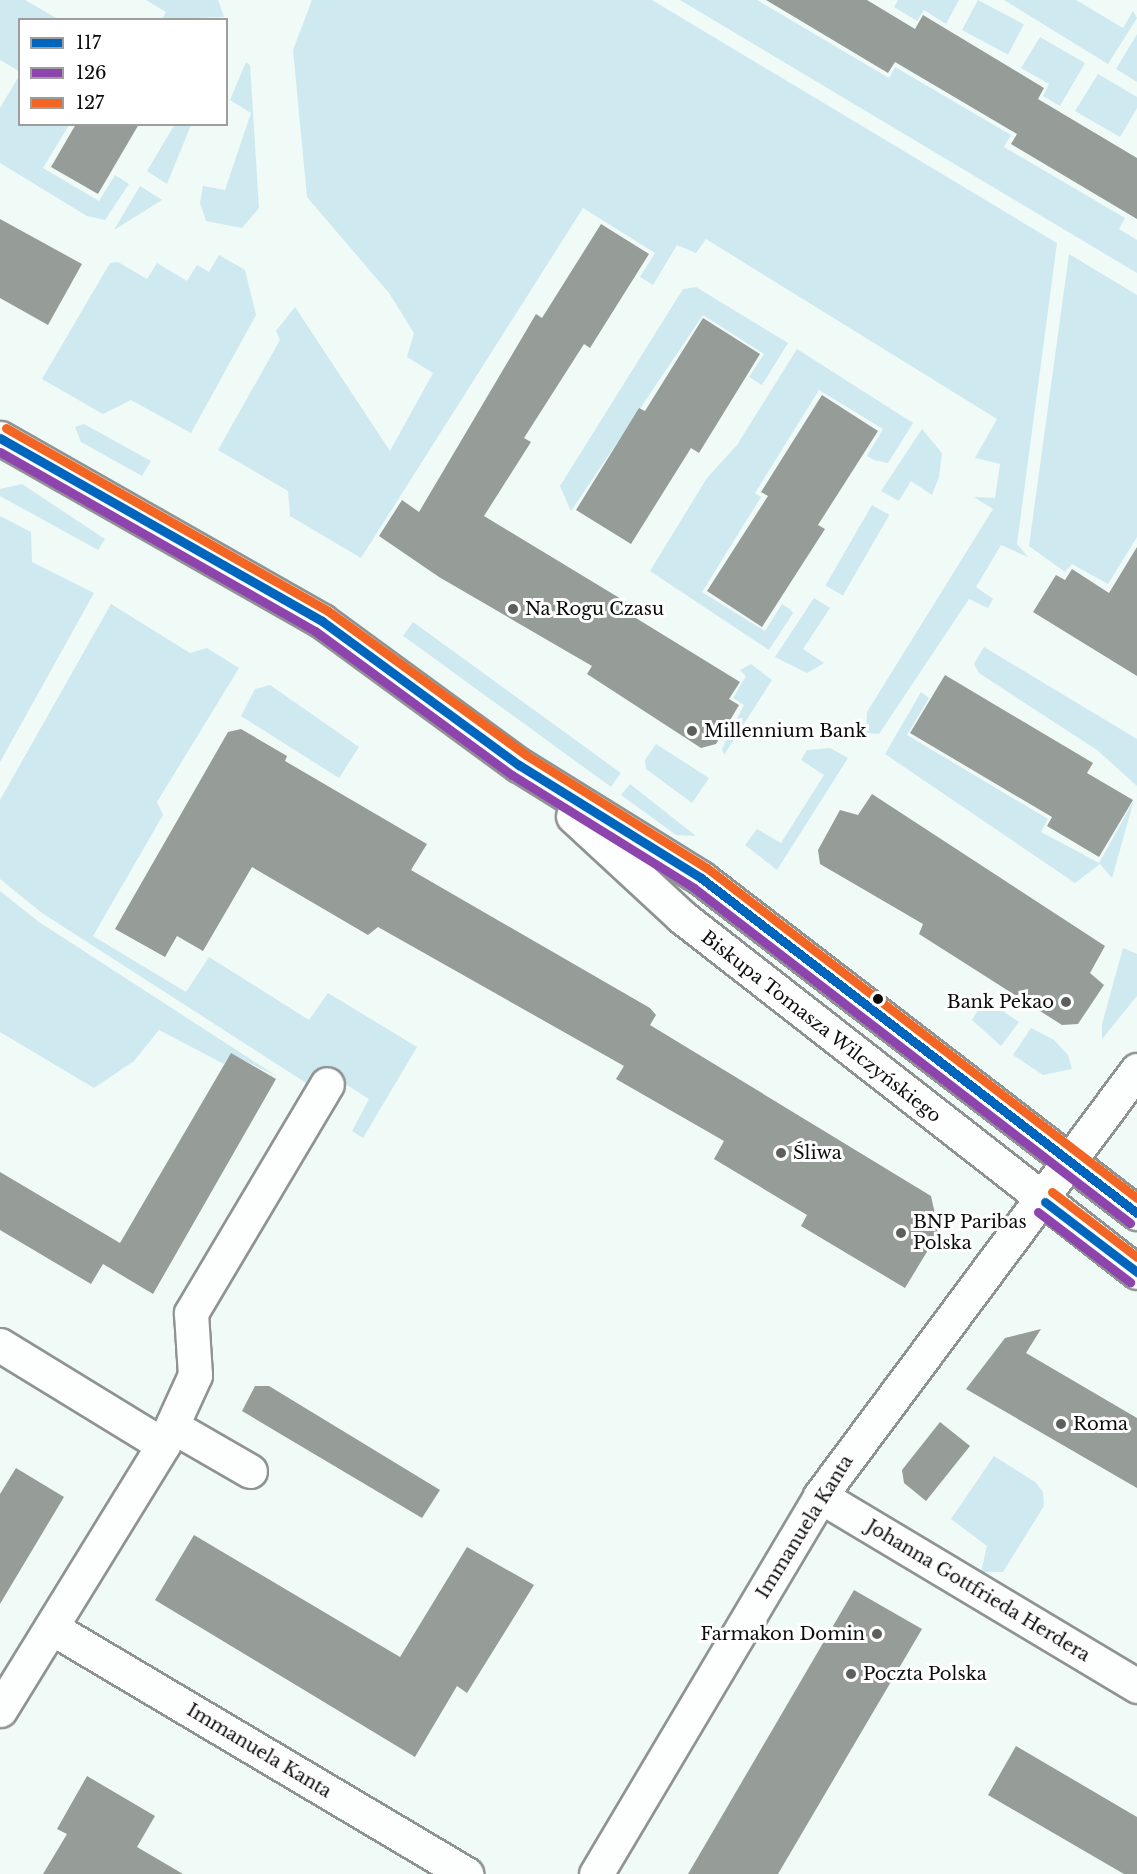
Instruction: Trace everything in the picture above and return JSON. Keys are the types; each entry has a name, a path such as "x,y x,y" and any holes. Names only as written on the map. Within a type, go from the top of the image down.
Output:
{"street":[{"name":"Biskupa Tomasza Wilczyńskiego","path":"0,438 92,486 322,621 519,765 701,878 1137,1213"},
{"name":"Biskupa Tomasza Wilczyńskiego","path":"519,765 682,917 1137,1272"},
{"name":"Immanuela Kanta","path":"596,1874 820,1496 1067,1160 1137,1070"},
{"path":"0,1710 12,1665 52,1628 168,1436 195,1375 191,1313 327,1084"},
{"path":"0,1345 168,1436 250,1471"},
{"name":"Johanna Gottfrieda Herdera","path":"820,1496 1137,1686"},
{"name":"Immanuela Kanta","path":"52,1628 466,1874"}],"shaded area":[{"path":"0,0 25,0 56,18 18,18 18,70 0,60"},
{"path":"146,0 218,0 224,17 163,18 166,12"},
{"path":"312,0 652,0 1057,243 1017,544 1028,557 1001,545 976,587 993,599 988,608 969,599 879,734 866,733 867,712 993,509 974,497 995,498 1000,464 975,458 997,419 706,239 696,253 677,245 653,285 640,277 655,253 583,208 361,558 290,516 288,491 218,450 280,340 276,331 295,307 390,451 433,373 407,357 414,333 389,293 307,197 293,50"},
{"path":"680,0 757,0 889,78 895,67 1011,135 1004,147 1125,218 1119,229 1137,240 1137,273"},
{"path":"898,0 959,0 946,24 924,10 917,21 894,7"},
{"path":"978,0 1024,24 1008,54 962,30"},
{"path":"1004,0 1076,0 1123,28 1133,11 1137,18 1108,64"},
{"path":"1137,34 1137,82 1116,69"},
{"path":"1040,37 1085,63 1060,106 1043,96 1049,84 1021,68"},
{"path":"246,62 250,65 259,208 242,228 206,221 200,203 203,186 225,190 251,113 230,100"},
{"path":"1098,74 1137,97 1137,108 1120,137 1075,111"},
{"path":"18,78 18,126 68,126 43,168 99,201 115,175 129,184 105,220 87,216 0,163 0,108"},
{"path":"174,126 191,126 167,184 147,171"},
{"path":"140,186 162,200 114,230"},
{"path":"1069,254 1137,295 1137,537 1108,584 1072,564 1065,572 1029,546"},
{"path":"219,255 245,270 256,315 191,433 131,400 103,414 42,379 110,263 118,262 147,279 157,263 187,281 197,265 209,272"},
{"path":"696,287 788,343 762,385 749,377 764,354 703,315 571,511 560,486 683,289"},
{"path":"797,349 913,423 888,463 874,460 867,456 883,429 819,390 755,493 761,497 702,592 765,631 782,604 790,609 793,613 769,650 650,571 707,478 737,445"},
{"path":"84,424 151,461 142,476 81,442 75,427"},
{"path":"922,429 942,453 939,477 932,495 911,481 899,501 881,491"},
{"path":"22,484 105,539 98,550 0,496 0,489"},
{"path":"872,505 889,515 843,596 826,586"},
{"path":"0,516 31,532 32,562 94,593 0,762"},
{"path":"814,598 830,608 803,649 824,663 807,673 775,657"},
{"path":"111,604 190,653 207,648 239,668 157,802 163,815 93,936 186,992 209,957 309,1020 328,993 417,1047 363,1138 352,1131 369,1099 325,1071 314,1088 42,913 0,879 0,800"},
{"path":"413,622 621,773 611,787 403,636"},
{"path":"984,647 1137,739 1137,786 1097,750 979,673 974,664"},
{"path":"751,664 772,680 724,755 722,749 744,705 733,698 746,676 740,670"},
{"path":"270,685 359,747 339,778 241,716 255,689"},
{"path":"921,692 929,698 907,735 1048,819 1041,832 1099,863 1134,800 1112,878 1100,864 1075,883 885,754"},
{"path":"656,744 709,778 692,803 646,769 645,760"},
{"path":"830,748 848,758 777,870 745,845 757,829 781,843 824,775 801,760 807,750"},
{"path":"630,784 696,836 676,835 621,795"},
{"path":"0,891 39,922 278,1077 231,1054 224,1064 159,1030 134,1061 94,1088 0,1032"},
{"path":"1123,948 1137,954 1137,996 1102,1039 1102,1024"},
{"path":"985,999 1019,1022 1001,1046 972,1020"},
{"path":"1031,1028 1054,1040 1068,1055 1072,1069 1043,1075 1013,1055"},
{"path":"994,1456 1035,1482 1043,1492 1044,1506 1003,1572 981,1572 987,1546 951,1519"}],"building":[{"path":"766,0 867,0 915,29 923,15 1044,88 1038,99 1137,158 1137,219 1011,144 1017,134 895,62 888,73"},
{"path":"75,126 138,126 98,194 51,167"},
{"path":"0,219 82,264 48,325 0,298"},
{"path":"601,224 649,254 590,348 584,344 524,438 531,442 484,516 636,608 631,615 740,682 729,699 739,705 716,744 701,748 587,674 592,666 439,577 379,536 402,500 419,512 536,314 542,318"},
{"path":"703,318 760,354 699,453 691,448 631,544 576,510 639,408 645,411"},
{"path":"822,395 878,431 818,525 825,529 762,627 707,591 768,496 761,492"},
{"path":"1137,547 1137,676 1033,612 1056,575 1065,580 1072,569 1109,593"},
{"path":"945,675 1093,763 1087,773 1133,800 1099,857 1047,826 1052,817 910,733"},
{"path":"241,729 287,756 285,761 427,844 411,870 650,1008 656,1015 650,1025 931,1196 939,1232 905,1288 801,1226 807,1215 714,1159 724,1141 616,1079 624,1066 378,927 368,935 252,867 203,951 177,936 165,957 115,929 228,732"},
{"path":"872,794 1105,946 1090,973 1104,985 1078,1024 1062,1025 919,934 923,924 820,864 818,850 840,810 858,815"},
{"path":"231,1053 276,1079 153,1294 103,1264 91,1284 0,1230 0,1172 120,1243"},
{"path":"1041,1329 1026,1353 1137,1418 1137,1488 966,1389 1005,1338"},
{"path":"255,1386 269,1386 440,1490 422,1518 242,1411"},
{"path":"940,1422 970,1446 926,1501 904,1483 902,1470"},
{"path":"16,1468 64,1497 0,1604 0,1494"},
{"path":"194,1535 400,1657 467,1547 534,1585 467,1693 457,1686 415,1757 155,1600"},
{"path":"854,1590 922,1629 778,1874 688,1874"},
{"path":"1016,1746 1137,1817 1137,1874 1124,1874 988,1795"},
{"path":"87,1776 155,1816 137,1847 183,1874 43,1874 67,1834 57,1829"}],"transit line":[{"name":"127","path":"6,428 328,611 526,755 707,868 1137,1198"},
{"name":"117","path":"0,438 322,621 519,765 701,878 1137,1213"},
{"name":"126","path":"0,452 315,631 512,775 694,888 1130,1223"},
{"name":"127","path":"1052,1192 1137,1257"},
{"name":"117","path":"1045,1202 1137,1272"},
{"name":"126","path":"1038,1212 1130,1282"}],"place":[{"name":"Na Rogu Czasu","path":"513,609"},
{"name":"Millennium Bank","path":"692,731"},
{"name":"Bank Pekao","path":"1066,1002"},
{"name":"Śliwa","path":"781,1153"},
{"name":"BNP Paribas Polska","path":"901,1233"},
{"name":"Roma","path":"1061,1424"},
{"name":"Farmakon Domin","path":"877,1634"},
{"name":"Poczta Polska","path":"851,1674"}]}
